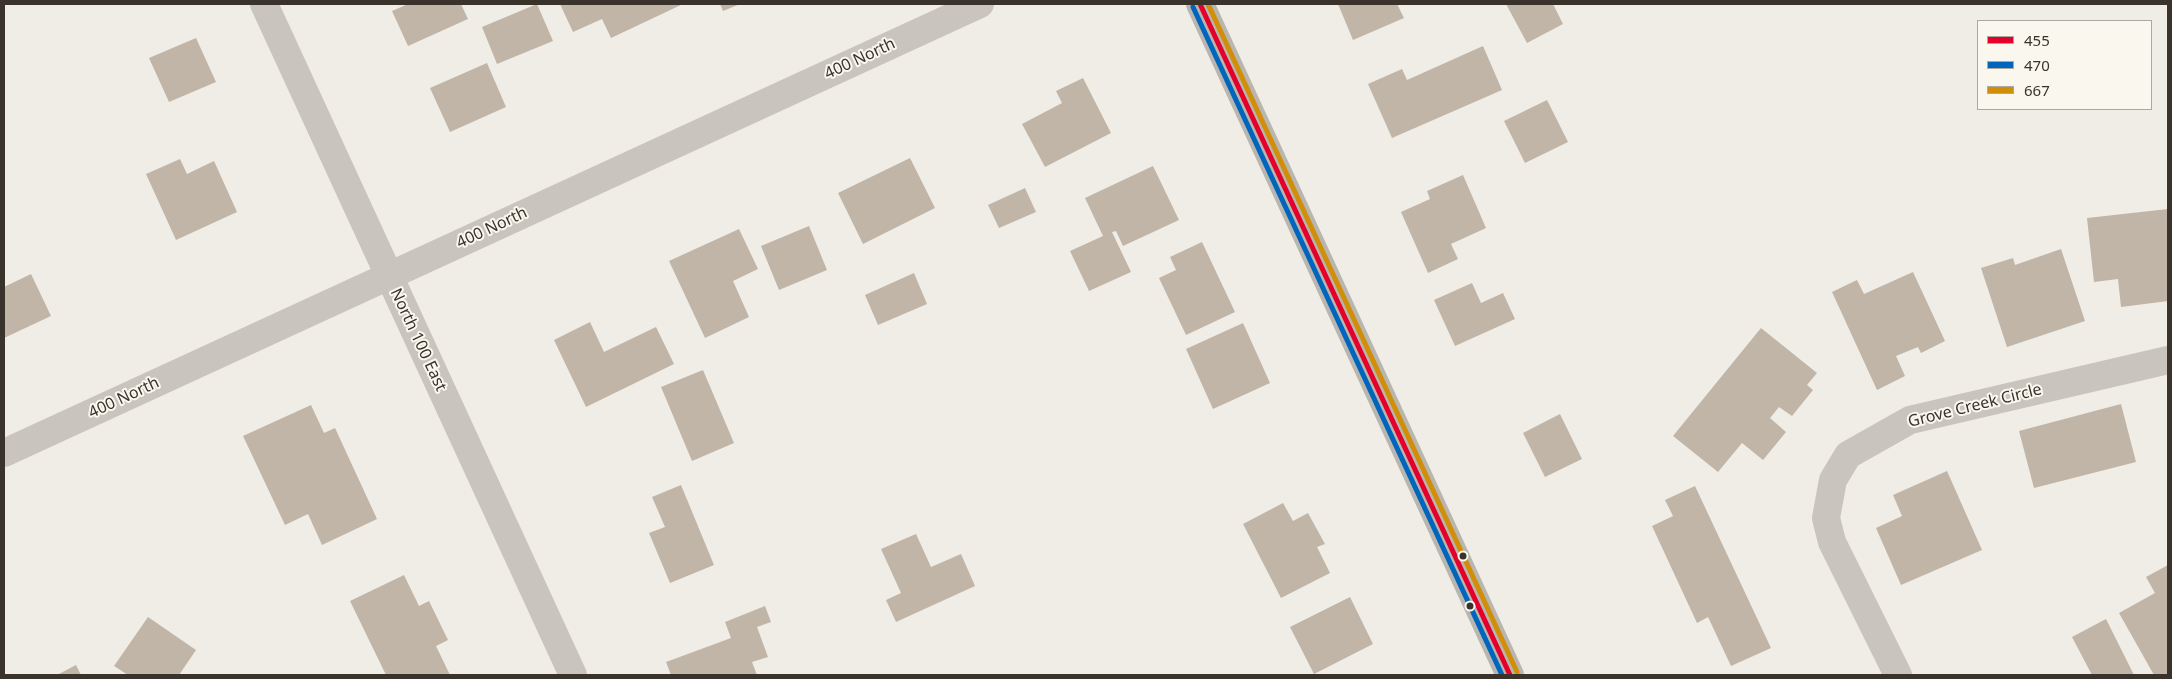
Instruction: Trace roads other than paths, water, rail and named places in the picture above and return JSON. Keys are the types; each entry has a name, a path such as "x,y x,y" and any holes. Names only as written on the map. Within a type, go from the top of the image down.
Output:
{"main road":[{"path":"1200,4 1510,675"}],"street":[{"name":"North 100 East","path":"264,4 573,675"},
{"name":"400 North","path":"4,453 980,4"},
{"name":"Grove Creek Circle","path":"1898,675 1832,542 1826,518 1834,480 1848,455 1910,420 2168,360"}]}
